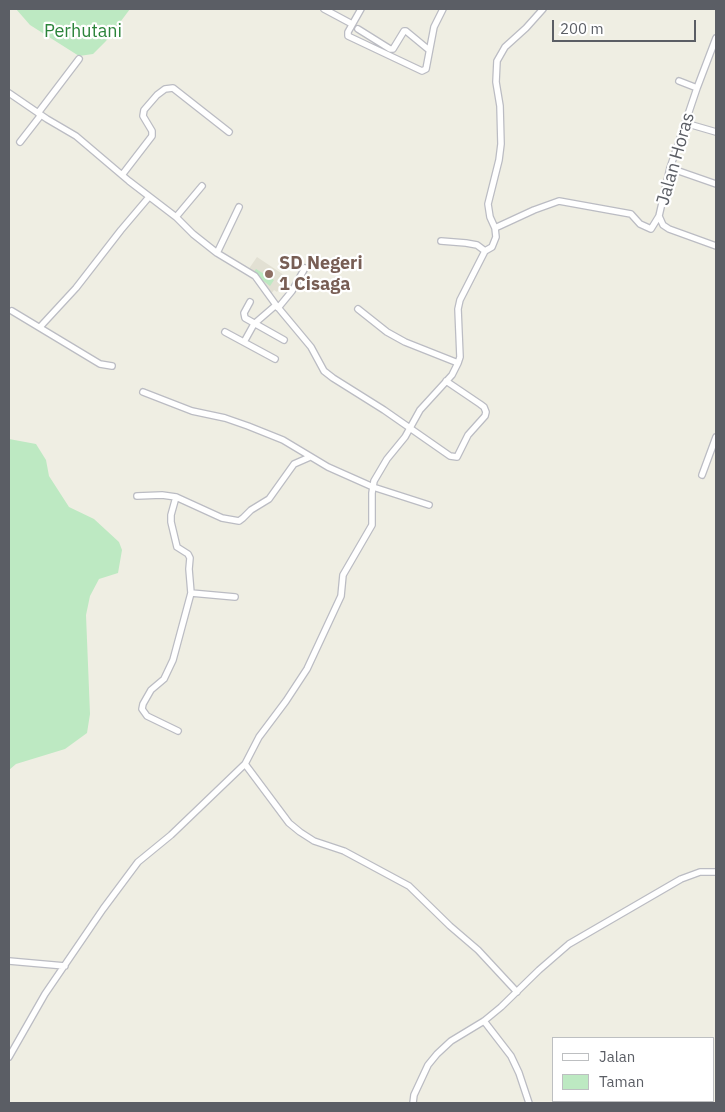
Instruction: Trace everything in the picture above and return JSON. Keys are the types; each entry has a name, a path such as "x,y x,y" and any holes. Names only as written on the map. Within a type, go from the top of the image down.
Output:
{"street":[{"path":"324,9 352,24"},
{"path":"361,9 348,32 348,36 420,71 426,69 434,26 443,9"},
{"path":"9,1057 45,994 138,862 171,835 244,764 259,737 307,669 341,596 343,575 372,525 373,487 380,470 410,428 420,410 452,375 458,363 460,356 459,304 485,251 492,248 494,243 495,228 488,204 498,166 501,144 496,60 505,47 543,9"},
{"path":"358,29 390,50 393,49 404,31 406,31 429,50"},
{"name":"Jalan Horas","path":"716,38 670,168 660,216 663,225 669,229 716,246"},
{"path":"20,142 79,59"},
{"path":"679,82 697,88"},
{"path":"122,175 152,136 152,131 143,116 144,110 165,89 173,88 229,132"},
{"path":"9,92 39,114 76,136 217,253 257,278 277,307 310,347 324,371 454,457 459,455 466,439 486,412 484,407 446,381"},
{"path":"685,123 716,132"},
{"path":"670,168 716,184"},
{"path":"176,218 202,186"},
{"path":"40,327 76,288 120,230 149,197"},
{"path":"495,228 559,201 631,214 640,224 650,229 660,216"},
{"path":"217,253 239,207"},
{"path":"441,241 466,242 477,245 485,251"},
{"path":"244,342 254,324 277,307 292,291 305,268"},
{"path":"250,302 244,317 284,340"},
{"path":"358,309 387,332 405,342 458,363"},
{"path":"12,310 100,364 112,366"},
{"path":"226,332 275,359"},
{"path":"142,392 192,411 225,418 248,426 283,440 328,467 373,487 428,505"},
{"path":"702,475 716,437"},
{"path":"137,496 162,495 176,497 222,518 239,521 251,510 269,499 294,464 310,457"},
{"path":"176,497 171,522 178,547 188,554 190,558 191,593 172,660 164,679 151,690 142,704 142,709 147,716 178,731"},
{"path":"191,593 236,597"},
{"path":"244,764 289,823 314,841 344,851 409,886 478,950 517,992"},
{"path":"413,1103 414,1095 428,1065 437,1054 451,1041 484,1020 569,944 681,879 700,872 716,872"},
{"path":"9,961 65,966"},
{"path":"484,1020 511,1056 529,1103"}],"shaded area":[{"name":"SD Negeri 1 Cisaga","path":"257,257 287,277 277,292 274,290 271,294 248,270"}],"green space":[{"name":"Perhutani","path":"16,9 130,9 106,41 93,54 79,56 30,25"},
{"path":"256,269 274,280 270,286 253,273"},
{"path":"9,439 36,444 46,460 49,476 69,507 94,519 119,542 122,550 118,573 99,579 90,596 86,615 90,714 87,733 65,749 16,764 9,770"}],"place":[{"name":"SD Negeri 1 Cisaga","path":"269,274"}]}
